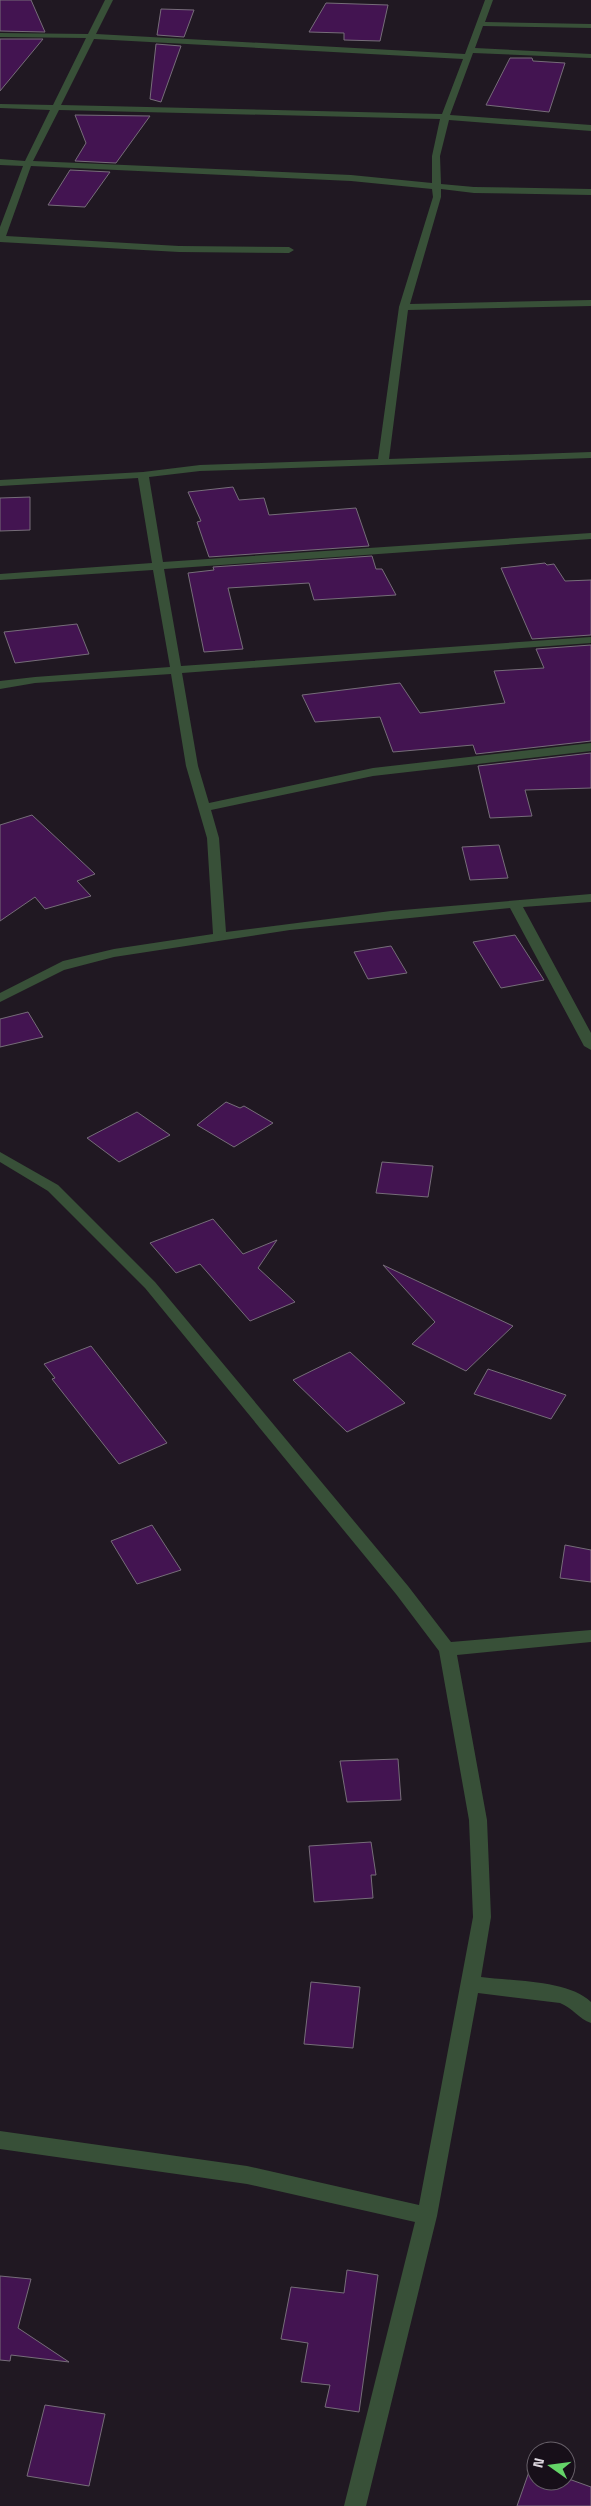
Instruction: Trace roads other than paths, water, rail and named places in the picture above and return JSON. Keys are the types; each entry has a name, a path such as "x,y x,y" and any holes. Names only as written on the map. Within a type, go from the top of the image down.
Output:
{"street":[{"path":"110,0 28,163 0,239 180,249 289,250"},
{"path":"383,461 404,307 437,198 436,156 445,117 489,0"},
{"path":"480,24 591,26"},
{"path":"0,35 91,36 469,53 591,56"},
{"path":"0,106 445,117 591,128"},
{"path":"0,162 350,178 485,190 591,192"},
{"path":"404,307 591,303"},
{"path":"0,483 143,475 200,468 591,455"},
{"path":"143,475 192,766 212,838 220,936"},
{"path":"0,577 159,564 591,536"},
{"path":"0,685 35,680 591,640"},
{"path":"204,808 373,772 591,747"},
{"path":"0,998 66,965 94,958 220,936 514,903 591,898"},
{"path":"514,903 591,1046"},
{"path":"0,1156 53,1188 150,1286 402,1590 447,1649 478,1820 482,1917 427,2216 355,2506"},
{"path":"447,1649 591,1636"},
{"path":"471,1984 561,1995 577,2001 591,2015"},
{"path":"0,2140 247,2176 427,2216"}]}
